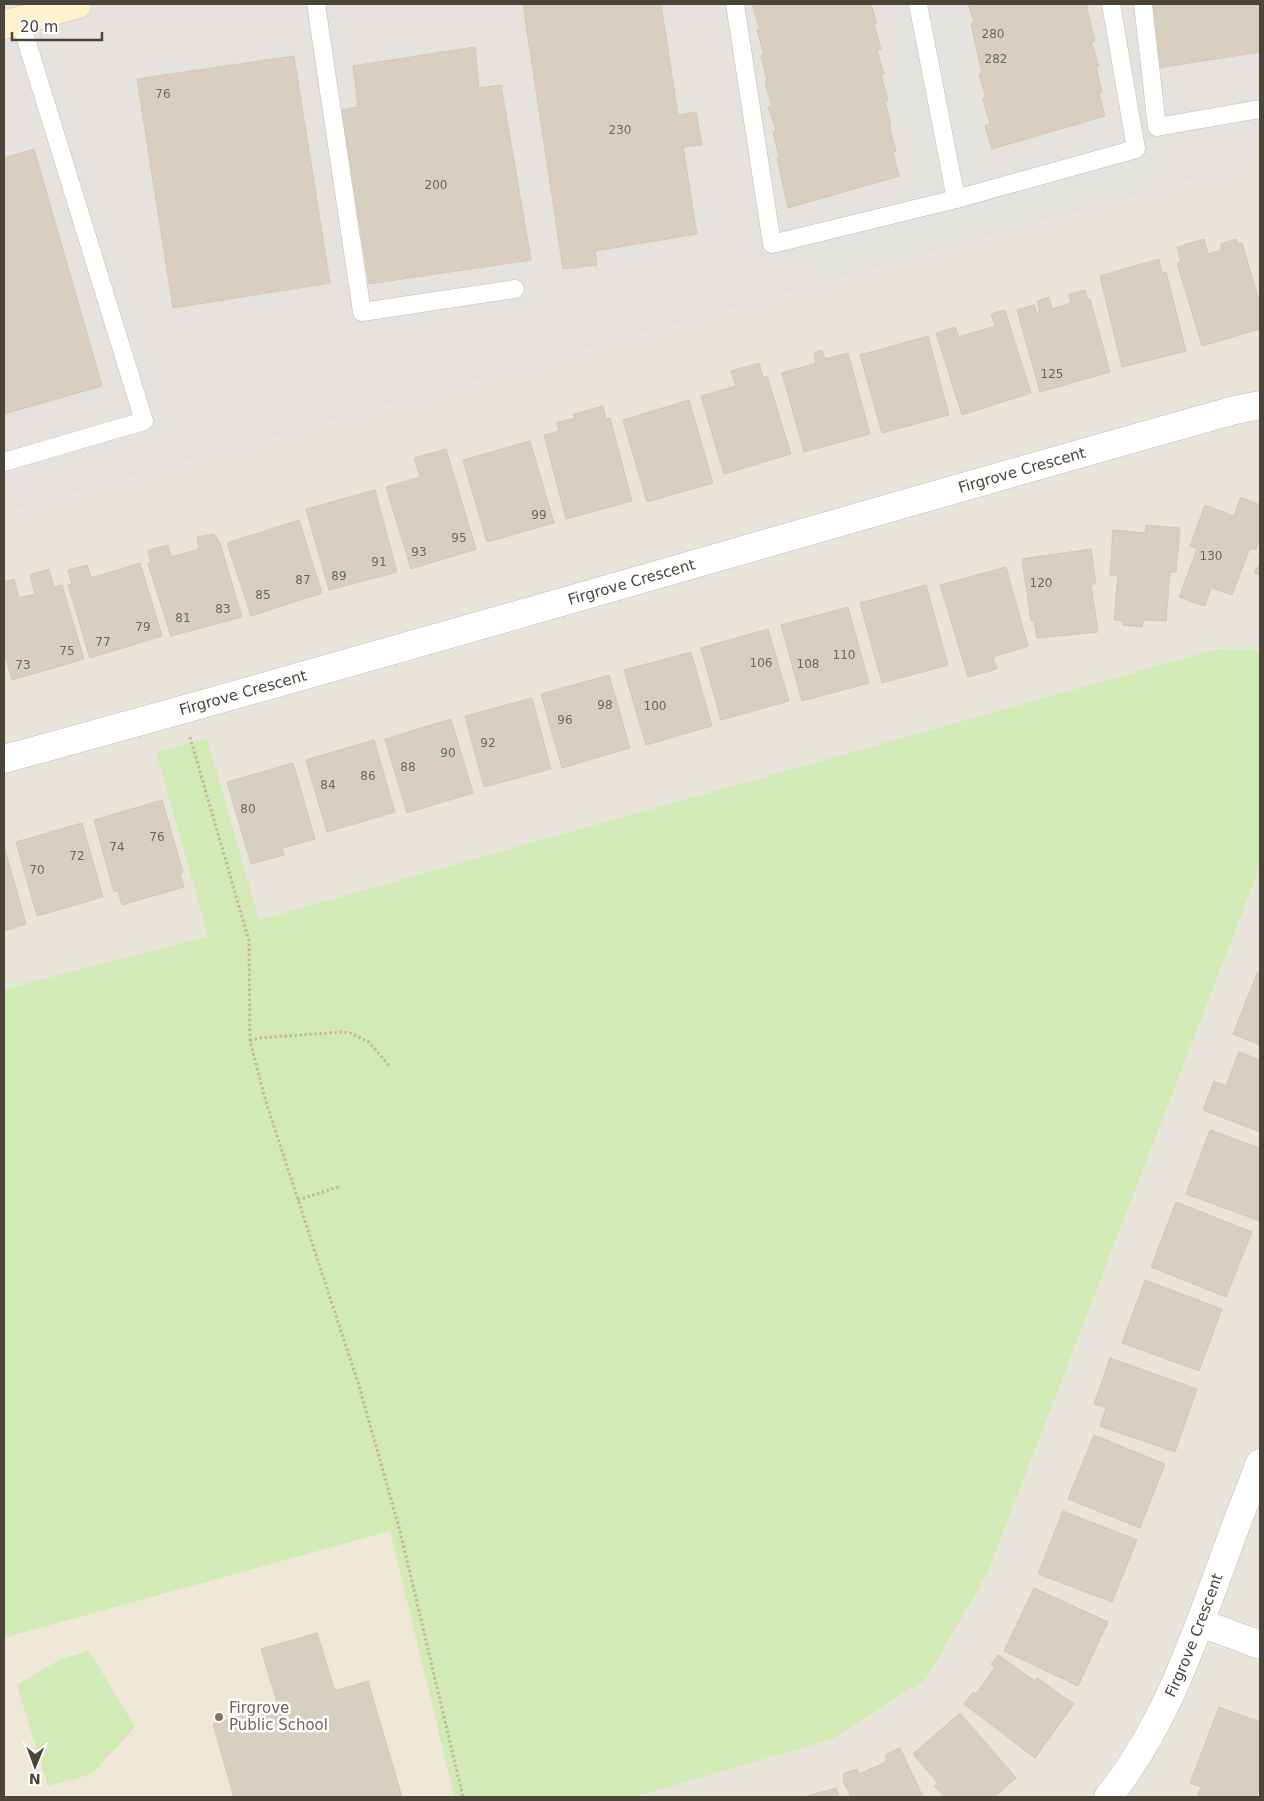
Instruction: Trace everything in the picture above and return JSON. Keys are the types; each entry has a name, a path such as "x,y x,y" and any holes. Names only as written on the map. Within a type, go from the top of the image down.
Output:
{"street":[{"path":"12,22 76,4"},
{"name":"Firgrove Crescent","path":"4,758 182,710 858,515 1235,410 1260,405"},
{"name":"Firgrove Crescent","path":"1108,1797 1129,1770 1152,1731 1201,1623 1260,1463"},
{"path":"1201,1623 1260,1645"}],"lane":[{"path":"316,4 362,312 515,289"},
{"path":"735,4 772,244 956,199 1136,149 1111,4"},
{"path":"918,4 956,199"},
{"path":"1143,4 1157,127 1260,109"},
{"path":"4,462 144,421 12,22"}],"path":[{"path":"182,710 248,941 250,1040 266,1102 359,1386 400,1531 463,1797"},
{"path":"250,1040 342,1032 369,1042 390,1067"},
{"path":"298,1200 341,1186"}],"shaded area":[{"path":"4,4 1260,4 1260,161 4,513"},
{"path":"882,4 959,4 984,171 1144,127 1152,182 810,278 796,223 912,192"},
{"path":"1260,161 1260,650 1217,649 208,936 4,989 4,513"},
{"path":"1260,867 1260,1797 635,1797 830,1740 988,1572"},
{"name":"Firgrove Public School","path":"390,1531 454,1797 4,1797 4,1638"}],"green space":[{"path":"1217,649 1260,650 1260,867 988,1572 926,1679 830,1740 635,1797 454,1797 390,1531 4,1638 4,989 208,936 156,752 207,738 259,920"},
{"path":"89,1651 135,1727 92,1774 48,1786 17,1685 61,1659"}],"building":[{"path":"523,4 661,4 678,115 696,112 702,145 683,147 697,234 595,251 597,265 563,269"},
{"path":"871,4 877,24 874,23 881,50 877,50 884,74 881,75 888,100 885,101 896,151 893,152 899,176 788,208 773,132 776,130 768,107 772,106 765,82 767,81 761,56 764,55 757,30 760,29 752,5"},
{"path":"968,4 1086,4 1095,41 1091,42 1099,66 1096,67 1102,92 1099,94 1105,116 992,149 985,126 990,124 983,99 986,98 979,74 982,73 971,24 974,22"},
{"path":"1147,4 1260,4 1260,52 1157,68"},
{"path":"475,47 479,88 501,85 531,260 369,284 342,110 358,107 353,66"},
{"path":"294,56 330,283 173,308 137,79"},
{"path":"34,149 102,386 4,414 4,158"},
{"path":"1204,239 1208,254 1222,250 1221,244 1236,239 1238,244 1242,243 1260,303 1260,329 1202,346 1177,263 1181,262 1177,247"},
{"path":"1159,259 1162,273 1166,272 1186,351 1122,367 1100,276"},
{"path":"1085,290 1088,300 1090,299 1110,372 1040,392 1017,310 1034,305 1037,314 1040,313 1037,301 1049,297 1052,309 1071,303 1069,294"},
{"path":"1005,310 1031,393 962,415 936,333 955,327 959,337 995,326 991,314"},
{"path":"928,336 949,415 882,433 860,355"},
{"path":"822,350 825,359 848,353 870,434 804,452 782,373 816,363 814,353"},
{"path":"759,363 763,377 767,376 791,454 724,474 701,396 736,386 731,371"},
{"path":"689,400 713,483 647,502 623,420"},
{"path":"603,406 606,419 610,418 632,501 566,519 544,435 559,431 557,423 575,418 574,414"},
{"path":"530,441 554,523 487,542 463,460"},
{"path":"446,449 476,549 411,569 386,487 420,477 414,458"},
{"path":"375,490 397,572 329,590 306,509"},
{"path":"1241,497 1260,505 1260,538 1256,550 1250,548 1232,595 1211,588 1205,606 1179,597 1197,549 1190,546 1205,505 1234,516"},
{"path":"299,520 322,593 251,616 227,543"},
{"path":"1146,525 1180,528 1176,572 1170,572 1166,621 1143,620 1142,627 1123,625 1123,621 1114,620 1118,575 1110,575 1113,530 1145,533"},
{"path":"214,534 220,543 242,617 171,636 148,564 151,563 148,550 168,545 171,557 199,549 197,537"},
{"path":"1091,549 1096,584 1091,584 1098,632 1037,638 1034,621 1031,621 1022,559"},
{"path":"140,563 162,636 90,658 68,585 72,584 68,570 87,565 91,578"},
{"path":"1260,563 1260,576 1254,572"},
{"path":"1006,567 1028,646 993,657 997,669 968,677 940,585"},
{"path":"49,569 54,587 62,585 84,659 12,680 4,652 4,582 14,579 19,598 35,594 30,575"},
{"path":"926,585 948,665 882,683 860,603"},
{"path":"848,607 869,683 802,701 781,625"},
{"path":"768,629 789,701 721,720 701,648"},
{"path":"691,652 712,726 646,745 624,670"},
{"path":"609,675 630,748 562,768 541,694"},
{"path":"532,698 551,769 484,787 465,716"},
{"path":"451,719 473,793 407,813 385,739"},
{"path":"374,740 395,812 327,832 306,760"},
{"path":"293,763 315,839 282,848 284,855 251,864 227,782"},
{"path":"162,800 183,872 180,873 184,887 122,905 118,891 114,892 94,820"},
{"path":"82,823 103,897 37,916 16,842"},
{"path":"4,846 26,924 4,931"},
{"path":"1258,971 1260,972 1260,1045 1233,1034"},
{"path":"1239,1052 1260,1060 1260,1132 1203,1110 1214,1081 1226,1086"},
{"path":"1210,1130 1260,1148 1260,1221 1186,1194"},
{"path":"1176,1202 1252,1232 1226,1297 1151,1267"},
{"path":"1145,1280 1222,1309 1199,1371 1122,1343"},
{"path":"1110,1358 1197,1389 1175,1452 1100,1426 1106,1408 1094,1404"},
{"path":"1094,1435 1165,1464 1140,1528 1068,1499"},
{"path":"1063,1511 1137,1540 1112,1602 1038,1574"},
{"path":"1034,1588 1108,1622 1078,1686 1004,1651"},
{"path":"317,1633 335,1691 368,1681 402,1797 234,1797 213,1724 278,1705 261,1649"},
{"path":"998,1655 1035,1681 1037,1678 1074,1704 1035,1758 964,1704 973,1692 976,1694 995,1667 991,1664"},
{"path":"1219,1707 1260,1722 1260,1787 1256,1797 1198,1796 1201,1787 1190,1783"},
{"path":"960,1713 1016,1778 994,1797 945,1797 934,1786 938,1783 913,1754"},
{"path":"900,1748 923,1797 851,1797 843,1780 844,1773 857,1769 859,1774 886,1762 886,1755"},
{"path":"836,1788 839,1797 804,1797"}],"place":[{"name":"Firgrove Public School","path":"219,1717"}]}
